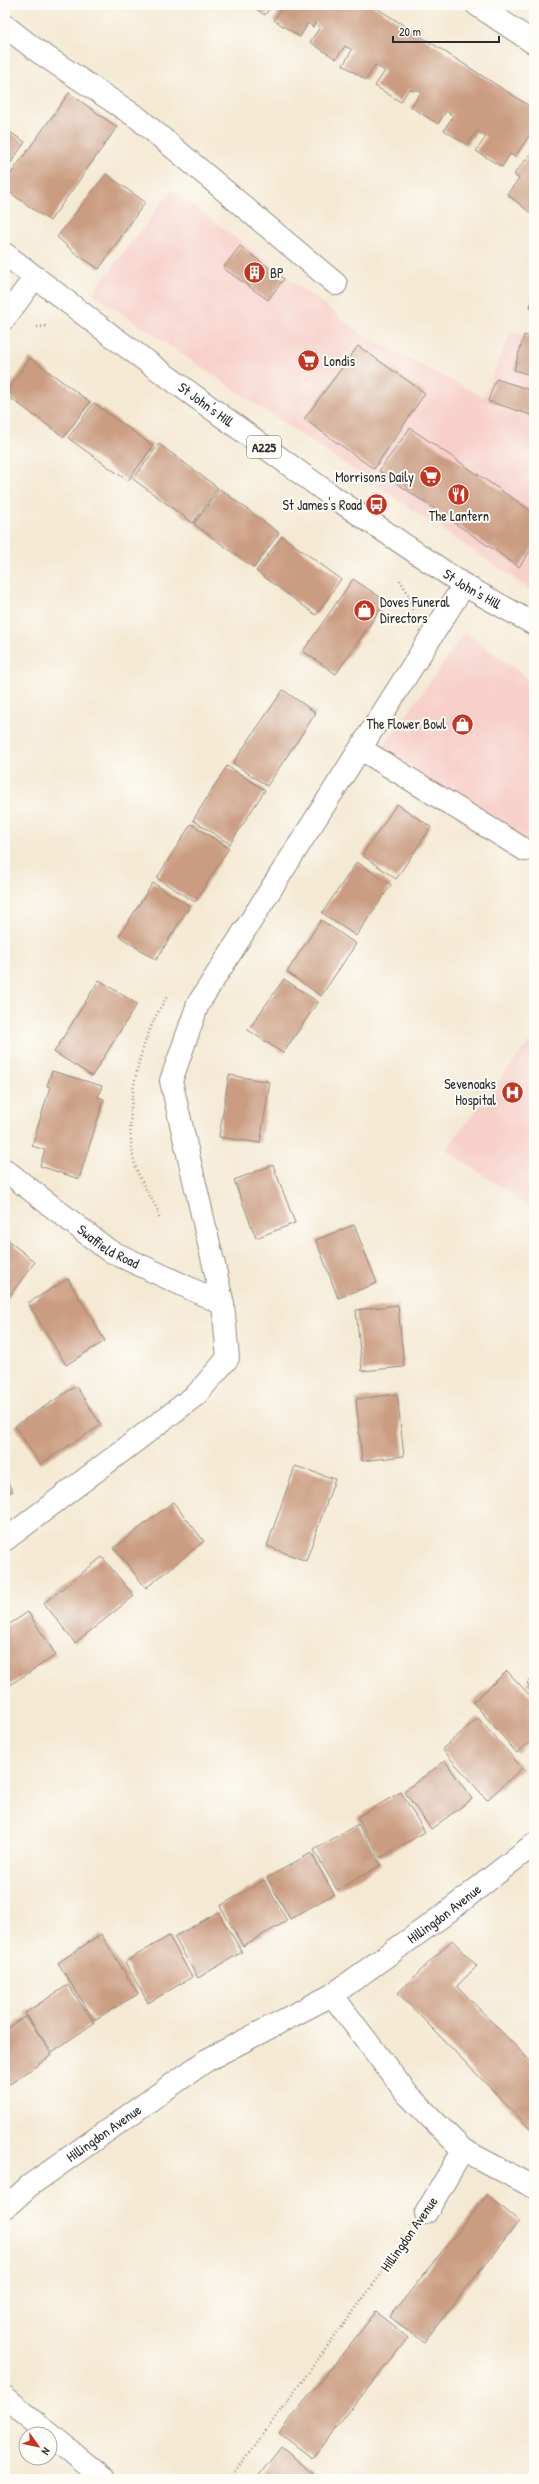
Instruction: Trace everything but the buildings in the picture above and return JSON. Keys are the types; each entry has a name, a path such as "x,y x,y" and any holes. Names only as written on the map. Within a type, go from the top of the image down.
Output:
{"street":[{"path":"476,5 534,43"},
{"path":"5,26 36,50 138,118 336,284"},
{"name":"St John's Hill","path":"5,254 332,496 464,585 534,624"},
{"path":"5,318 35,277"},
{"path":"5,1540 196,1395 228,1358 223,1304 171,1081 198,1004 464,585"},
{"path":"361,749 525,850"},
{"name":"Swaffield Road","path":"5,1170 108,1250 223,1304"},
{"name":"Hillingdon Avenue","path":"5,2208 29,2186 207,2060 332,1995 441,1917 534,1844"},
{"path":"332,1995 407,2094 463,2150 534,2187"},
{"name":"Hillingdon Avenue","path":"426,2212 463,2150"},
{"path":"5,2397 40,2426"},
{"path":"58,2441 104,2479"}],"path":[{"path":"31,328 53,327"},
{"path":"398,577 409,596 411,613"},
{"path":"159,1218 136,1167 132,1133 133,1098 137,1071 146,1039 171,990"},
{"name":"Hillingdon Avenue","path":"230,2479 426,2212"}],"shaded area":[{"path":"172,190 365,336 483,397 511,332 534,338 534,592 92,293"},
{"path":"465,632 534,683 534,859 379,754"},
{"name":"Sevenoaks Hospital","path":"534,1036 534,1210 446,1149"}],"place":[{"name":"BP","path":"254,273"},
{"name":"Londis","path":"309,361"},
{"name":"Morrisons Daily","path":"430,477"},
{"name":"The Lantern","path":"459,494"},
{"name":"St James's Road","path":"377,505"},
{"name":"Doves Funeral Directors","path":"364,610"},
{"name":"The Flower Bowl","path":"462,724"},
{"name":"Sevenoaks Hospital","path":"512,1092"}]}
